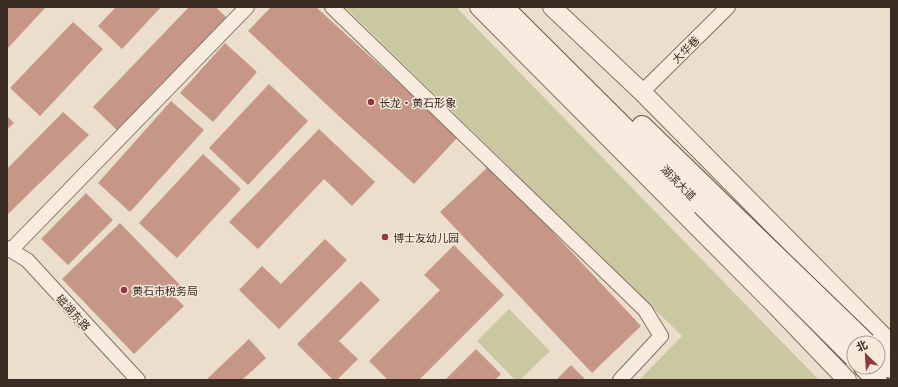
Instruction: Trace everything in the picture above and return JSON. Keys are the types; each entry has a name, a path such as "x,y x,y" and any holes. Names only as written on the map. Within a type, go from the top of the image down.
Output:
{"main road":[{"name":"湖滨大道","path":"504,7 707,199 857,335"},
{"name":"湖滨大道","path":"519,7 707,199 846,348"}],"street":[{"path":"9,249 247,7"},
{"path":"332,7 645,310 662,336 620,380"},
{"path":"479,7 790,320 847,380"},
{"path":"552,7 642,92 891,344"},
{"name":"大华巷","path":"642,92 728,7"},
{"name":"磁湖东路","path":"9,249 27,260 138,380"},
{"path":"790,320 830,282"}],"green space":[{"path":"345,7 456,7 819,380 639,380 682,336"},
{"path":"509,309 550,351 520,380 515,380 477,341"}],"building":[{"path":"7,7 46,7 7,49"},
{"path":"116,7 161,7 122,49 98,26"},
{"path":"189,7 216,7 228,19 119,132 93,107"},
{"name":"长龙·黄石形象","path":"271,7 316,7 458,137 414,184 248,31"},
{"path":"73,22 103,49 40,116 10,88"},
{"path":"225,43 257,72 213,122 180,93"},
{"path":"269,84 308,121 248,185 209,148"},
{"path":"171,101 204,130 130,212 98,183"},
{"path":"63,112 89,135 7,215 7,169"},
{"path":"7,116 14,123 7,129"},
{"path":"319,129 375,182 352,206 324,179 258,249 229,222"},
{"path":"203,154 241,189 177,258 139,223"},
{"path":"490,165 641,326 592,373 440,212"},
{"path":"86,193 113,220 68,265 41,239"},
{"name":"黄石市税务局","path":"120,223 181,286 172,294 184,306 134,354 62,279"},
{"path":"325,239 347,260 279,329 239,290 262,266 281,284"},
{"path":"454,245 504,295 419,380 388,380 369,361 440,290 424,275"},
{"path":"361,281 380,300 339,341 358,359 337,380 333,380 297,344"},
{"path":"249,339 266,358 242,380 206,380"},
{"path":"476,349 501,374 495,380 445,380"},
{"path":"571,365 586,380 556,380"}],"place":[{"name":"长龙·黄石形象","path":"371,102"},
{"name":"博士友幼儿园","path":"385,237"},
{"name":"黄石市税务局","path":"124,290"}]}
